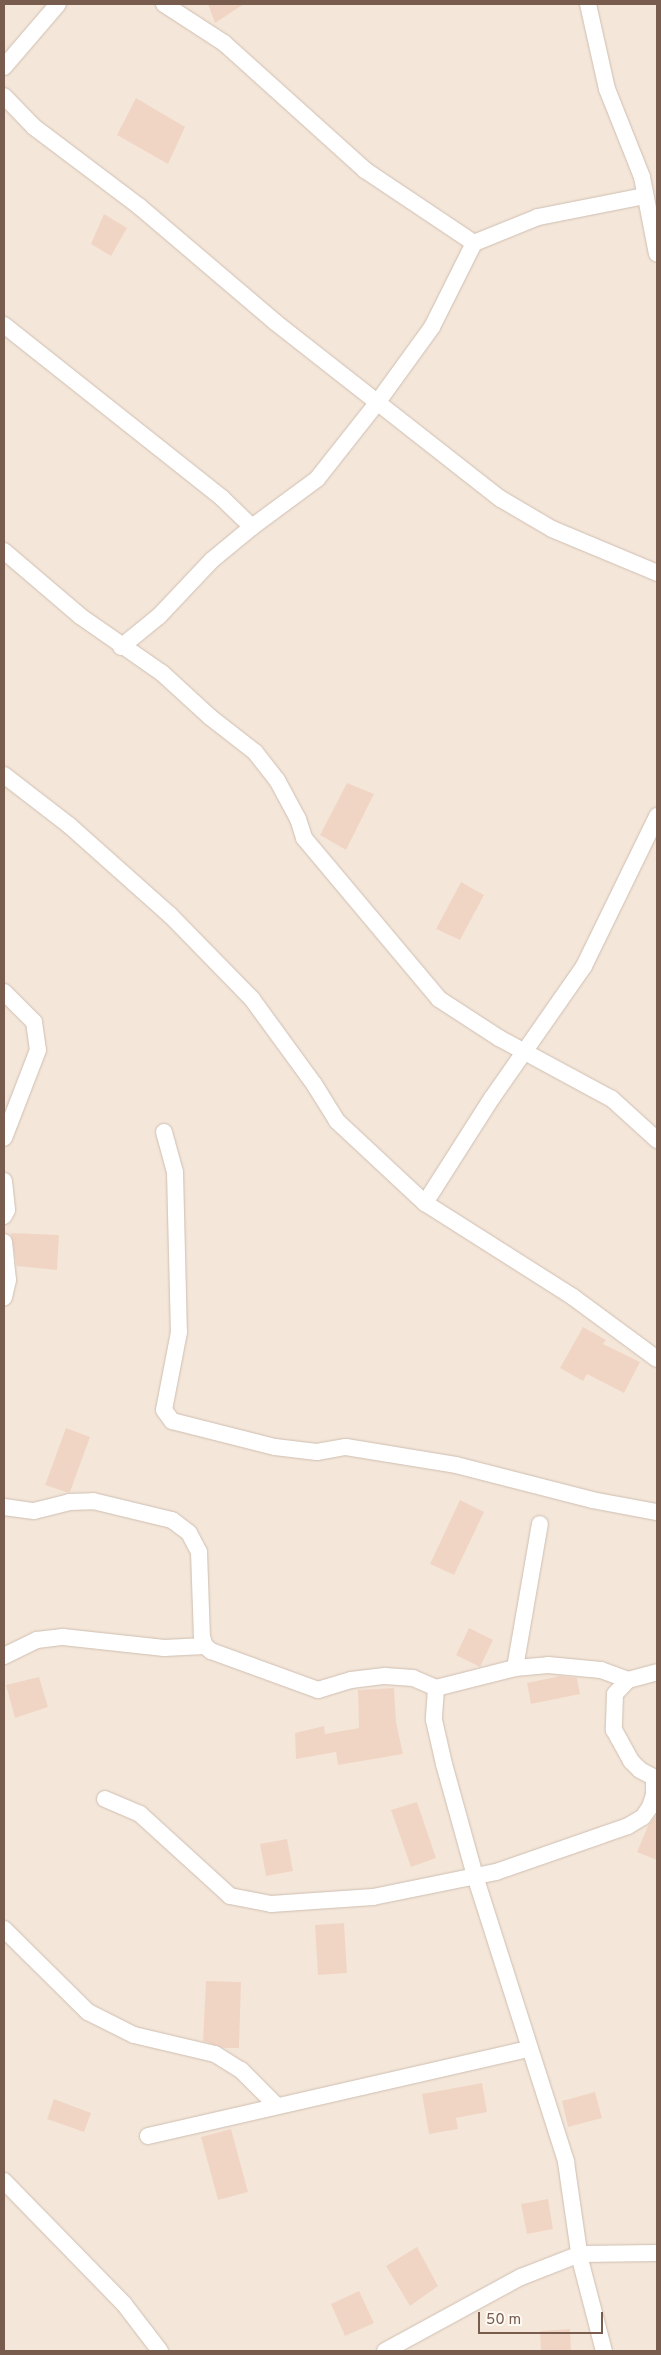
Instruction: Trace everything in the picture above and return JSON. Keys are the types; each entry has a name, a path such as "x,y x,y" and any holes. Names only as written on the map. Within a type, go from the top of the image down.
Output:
{"street":[{"path":"4,67 58,4"},
{"path":"164,4 224,43 365,170 474,243"},
{"path":"588,4 607,90 636,160 654,226 657,254"},
{"path":"4,96 34,127 140,207 377,403 501,499 552,529 657,573"},
{"path":"121,646 159,616 212,560 252,527 317,479 377,403 432,327 474,243 538,217 645,196"},
{"path":"4,325 222,498 252,527"},
{"path":"4,551 80,616 162,673 210,717 255,752 277,780 309,843 439,999 499,1038 526,1050 612,1099 657,1140"},
{"path":"4,775 70,826 170,915 252,999 314,1084 336,1121 425,1203 572,1297 657,1359"},
{"path":"425,1203 584,966 657,816"},
{"path":"4,992 34,1022 38,1042 34,1066 4,1138"},
{"path":"164,1132 175,1172 178,1332 164,1410 172,1421 275,1446 317,1452 346,1447 456,1465 592,1500 657,1512"},
{"path":"4,1181 7,1210 4,1216"},
{"path":"4,1242 8,1280 4,1298"},
{"path":"4,1507 34,1512 69,1502 93,1501 172,1520 189,1533 199,1552 202,1637 205,1646"},
{"path":"515,1668 540,1524"},
{"path":"4,1656 37,1640 63,1637 164,1648 205,1646 318,1690 351,1680 385,1676 413,1678 436,1688 515,1668 548,1665 601,1670 628,1680"},
{"path":"105,1799 140,1814 189,1855 221,1889 230,1896 250,1902 271,1904 373,1897 496,1872 628,1826 643,1817 650,1807 656,1779 631,1761 614,1730 615,1694 628,1680 657,1672"},
{"path":"436,1688 434,1720 475,1876 566,2162 580,2254 604,2351"},
{"path":"4,1928 88,2012 134,2035 215,2054 242,2070 277,2106"},
{"path":"148,2136 529,2049"},
{"path":"4,2181 124,2304 160,2351"},
{"path":"385,2351 521,2277 580,2254 657,2253"}],"shaded area":[{"path":"4,4 657,4 657,2351 4,2351"}],"building":[{"path":"208,4 244,4 215,23"},
{"path":"136,98 185,127 168,164 117,135"},
{"path":"104,214 127,228 111,256 91,244"},
{"path":"347,783 374,794 346,850 320,835"},
{"path":"461,882 484,895 460,940 436,929"},
{"path":"11,1233 59,1235 57,1270 17,1266"},
{"path":"583,1327 606,1340 603,1344 640,1362 624,1393 587,1374 583,1381 560,1368"},
{"path":"66,1428 90,1437 70,1492 45,1485"},
{"path":"460,1500 484,1512 454,1575 430,1564"},
{"path":"469,1628 493,1640 480,1667 456,1655"},
{"path":"560,1676 577,1678 580,1694 531,1704 527,1683"},
{"path":"39,1677 48,1707 15,1718 6,1685"},
{"path":"394,1688 396,1722 403,1754 338,1765 336,1752 296,1759 295,1733 324,1726 325,1734 359,1728 358,1690"},
{"path":"417,1802 436,1858 411,1867 391,1810"},
{"path":"657,1814 657,1860 637,1852 648,1826"},
{"path":"287,1839 293,1871 266,1876 260,1844"},
{"path":"344,1923 347,1973 318,1975 315,1925"},
{"path":"206,1981 241,1982 239,2048 224,2048 203,2041"},
{"path":"482,2083 487,2112 456,2118 458,2129 429,2134 422,2094"},
{"path":"595,2092 602,2118 568,2127 562,2101"},
{"path":"54,2099 91,2113 84,2132 47,2119"},
{"path":"231,2129 248,2192 218,2200 201,2137"},
{"path":"548,2199 553,2229 527,2234 521,2204"},
{"path":"417,2247 438,2286 410,2306 386,2266"},
{"path":"359,2291 374,2323 345,2336 331,2304"},
{"path":"570,2329 571,2351 541,2351 540,2331"}]}
